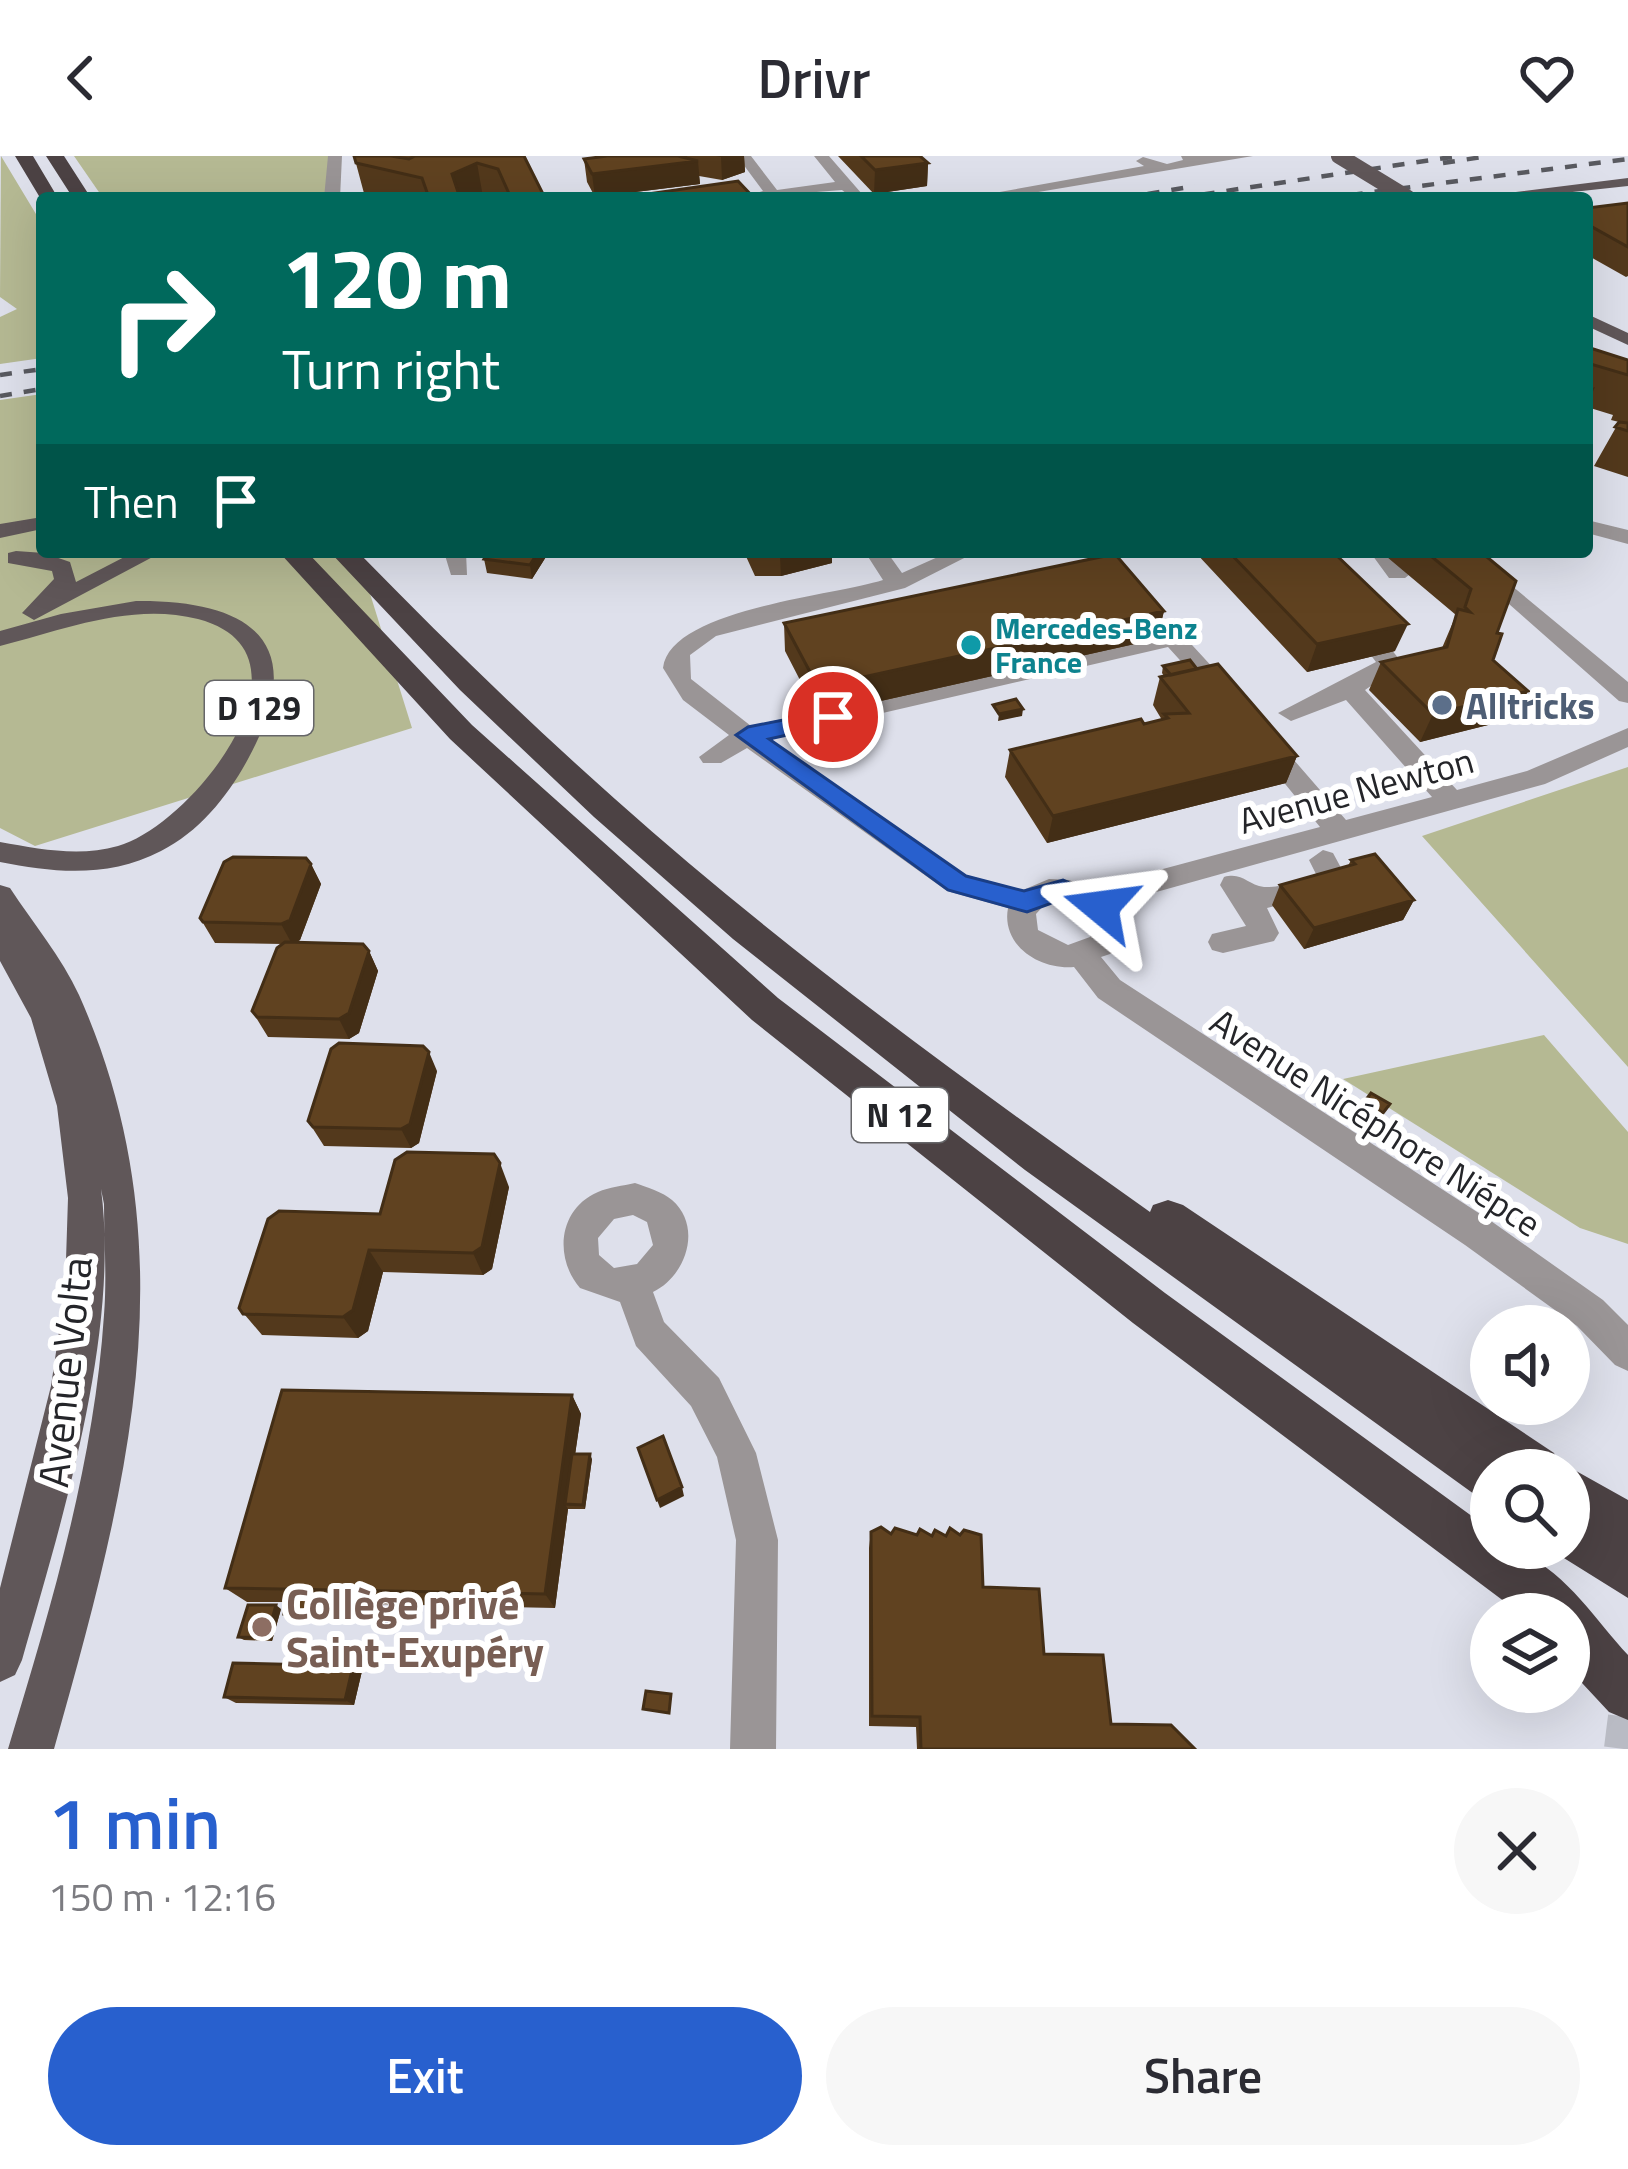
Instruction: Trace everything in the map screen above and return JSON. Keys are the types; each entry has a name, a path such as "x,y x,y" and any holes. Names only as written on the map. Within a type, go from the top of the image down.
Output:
{"highway":[{"path":"24,156 46,192"},
{"path":"55,156 78,192"},
{"name":"N 12","path":"298,558 460,732 765,1009 1149,1309 1530,1593"},
{"name":"N 12","path":"349,558 480,692 826,992 1012,1136 1470,1462"},
{"path":"1012,1136 1100,1173 1506,1449"},
{"path":"1590,1505 1628,1529"},
{"path":"1590,1547 1628,1573"},
{"name":"N 12","path":"1590,1634 1628,1657"},
{"path":"1590,1651 1628,1694"}],"main road":[{"path":"1313,156 1370,192"},
{"path":"1340,156 1398,192"},
{"path":"1347,178 1361,192"},
{"path":"1529,192 1619,182"},
{"path":"1593,308 1628,323"},
{"path":"1593,323 1628,343"},
{"path":"1593,337 1628,343"},
{"path":"0,531 36,524"},
{"path":"0,632 139,558"},
{"path":"8,561 55,562 67,573 41,609"},
{"name":"D 129","path":"0,632 111,609 157,607 199,613 234,628 257,650 265,679 257,715 236,760 213,798 184,825 141,848 92,862 43,862 0,851"},
{"path":"0,896 39,948 60,1014"},
{"path":"0,933 60,1014"},
{"name":"Avenue Volta","path":"0,1660 50,1493 83,1294 85,1204 79,1126 60,1014"},
{"name":"Avenue Volta","path":"31,1749 85,1568 108,1465 127,1294 122,1200 103,1107 60,1014"}],"street":[{"path":"332,192 335,156"},
{"path":"744,156 760,192 845,185"},
{"path":"821,156 852,192"},
{"path":"1187,166 1215,156"},
{"path":"1013,192 1246,156"},
{"path":"1052,186 1142,158 1160,168"},
{"path":"1593,528 1628,537"},
{"path":"881,558 897,583"},
{"path":"951,558 897,583 693,638 678,653 675,668 680,682 748,735 958,884 1027,902 1049,890 1063,890 1101,907 1108,936 1082,956"},
{"path":"1382,558 1397,573 1403,571"},
{"path":"1470,558 1628,695"},
{"path":"712,757 748,735 1173,638 1340,832"},
{"path":"1292,713 1318,707 1351,690 1364,675 1391,664 1382,654"},
{"path":"1351,690 1451,801"},
{"name":"Avenue Newton","path":"1101,907 1133,888 1552,772 1628,737"},
{"path":"1223,942 1264,933 1241,892 1259,900 1327,881 1332,877 1323,860"},
{"name":"Avenue Nicéphore Niépce","path":"1027,902 1019,921 1030,941 1054,955 1082,956 1109,988 1478,1233 1590,1313 1628,1352"},
{"path":"632,1284 649,1333 706,1392 736,1453 757,1540 753,1749"}],"green space":[{"path":"1,156 36,214 36,359 0,364 0,317 17,309 0,297"},
{"path":"74,156 340,156 337,192 99,192"},
{"path":"36,395 36,558 359,558 412,728 35,846 0,828 0,400"},
{"path":"1628,767 1628,1067 1422,836"},
{"path":"1544,1035 1628,1132 1628,1244 1580,1228 1343,1079"}],"building":[{"path":"354,156 524,156 542,192 508,192 498,169 477,163 452,174 458,192 427,192 422,178 356,163"},
{"path":"678,156 698,161 592,174 584,159"},
{"path":"861,156 920,156 928,163 875,170"},
{"path":"738,181 748,192 662,192"},
{"path":"1628,203 1628,247 1593,227 1593,207"},
{"path":"1593,349 1628,360 1628,375 1593,365"},
{"path":"485,558 534,558 530,565"},
{"path":"1096,558 1118,558 1164,611 818,687 784,623"},
{"path":"1235,558 1339,558 1408,624 1317,644"},
{"path":"1433,558 1488,558 1516,581 1497,633 1502,634 1493,660 1528,691 1433,714 1381,662 1447,647 1458,609 1470,612 1465,607 1471,589"},
{"path":"1190,660 1197,669 1171,675 1163,666"},
{"path":"1218,664 1297,756 1053,816 1010,750 1141,719 1144,724 1168,718 1164,714 1189,713 1160,677"},
{"path":"1016,699 1023,709 999,714 993,705"},
{"path":"1375,854 1414,900 1314,928 1280,885 1355,864 1351,860"},
{"path":"233,857 306,858 311,864 290,920 281,924 203,922 200,918 224,862"},
{"path":"285,942 363,944 369,951 349,1013 339,1019 257,1017 252,1011 277,948"},
{"path":"339,1043 423,1046 429,1052 410,1124 401,1129 313,1127 308,1121 331,1049"},
{"path":"1371,1093 1390,1104 1383,1113 1365,1101"},
{"path":"407,1152 494,1154 500,1163 482,1247 473,1253 369,1250 353,1310 343,1317 243,1314 239,1308 268,1219 279,1211 380,1214 395,1160"},
{"path":"282,1390 572,1395 545,1594 225,1588"},
{"path":"663,1436 682,1487 657,1500 638,1448"},
{"path":"572,1454 590,1454 583,1505 565,1504"},
{"path":"881,1527 891,1534 895,1528 917,1535 920,1529 932,1536 935,1530 946,1536 950,1528 960,1535 964,1530 981,1535 983,1587 1039,1589 1044,1654 1103,1655 1111,1724 1171,1725 1195,1749 921,1749 920,1717 872,1716 871,1532"},
{"path":"287,1599 368,1601 364,1616 284,1614"},
{"path":"248,1605 276,1605 267,1638 238,1637"},
{"path":"233,1663 353,1666 345,1700 224,1697"},
{"path":"646,1691 671,1694 669,1713 643,1709"}],"tunnel":[{"path":"1624,1749 1628,1717"}],"railway":[{"path":"1219,192 1458,156"},
{"path":"1443,163 1489,156"},
{"path":"1373,192 1628,159"},
{"path":"1160,192 1195,186"},
{"path":"0,375 36,370"},
{"path":"0,396 36,390"}],"place":[{"name":"Mercedes-Benz France","path":"971,645"},
{"name":"Alltricks","path":"1442,705"},
{"name":"Collège privé Saint-Exupéry","path":"262,1627"}],"route":[{"path":"833,717 748,735 958,884 1027,902 1049,890 1077,892 1101,907"}]}
